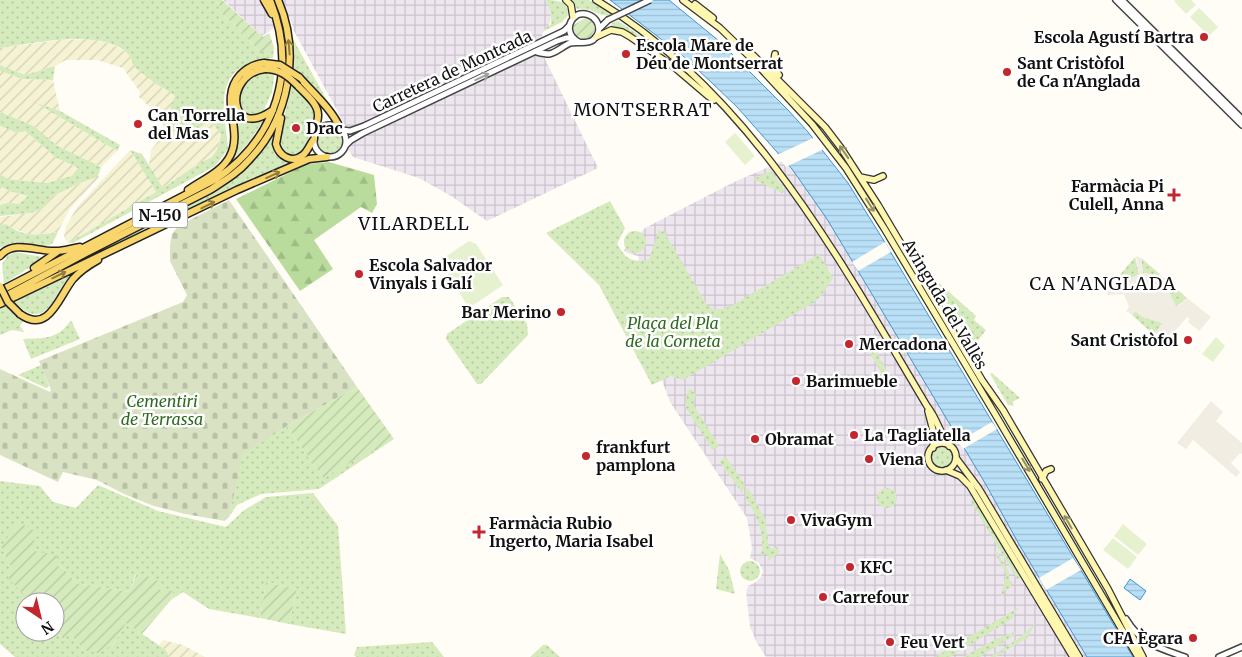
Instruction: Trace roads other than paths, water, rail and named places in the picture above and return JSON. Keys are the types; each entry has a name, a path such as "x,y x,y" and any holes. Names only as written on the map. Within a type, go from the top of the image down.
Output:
{"main road":[{"path":"264,0 277,22"},
{"name":"N-150","path":"0,291 216,179 238,162 259,139 268,124 274,110 282,74 282,46 270,0"},
{"name":"N-150","path":"0,299 86,252 210,190 228,179 250,160 266,140 286,95 290,51 287,29 278,0"},
{"path":"566,0 572,8 574,17"},
{"path":"596,0 663,48 704,86 766,154 819,228 936,418 941,433 979,490 1078,657"},
{"name":"Avinguda del Vallès","path":"683,0 720,28 751,58 812,124 846,168 895,239 982,380 1003,410 1111,595 1143,657"},
{"name":"Avinguda del Vallès","path":"690,0 716,20 760,61 840,146 861,177 895,239 1138,657"},
{"path":"596,37 611,30 625,34 662,58 708,96 719,102"},
{"path":"751,58 767,61 775,54 773,62 775,71 825,128"},
{"path":"274,110 256,120 249,119 240,113 236,104 238,90 244,79 265,66 284,73 316,107 318,116 317,132"},
{"path":"169,203 216,171 228,160 234,142 230,102 232,90 242,72 250,67 284,67 298,77 328,109 341,129"},
{"path":"286,95 276,136 278,150 285,157 297,158 307,152 314,139"},
{"path":"0,304 237,190 300,162 327,157"},
{"path":"846,168 861,177 874,180 884,176"},
{"path":"0,256 6,250 14,247 57,252 83,247"},
{"path":"0,286 10,305 20,314 35,320 46,317 78,274 119,247"},
{"path":"0,291 57,252"},
{"path":"927,406 934,434 929,454 930,465 937,470 946,470 960,476 970,486 1073,657"},
{"path":"932,448 939,444 949,446"},
{"path":"946,470 952,466 956,458"},
{"path":"1042,479 1046,471 1051,469"}],"street":[{"path":"598,30 608,20 650,0"},
{"path":"1116,0 1242,125"},
{"path":"1122,0 1242,119"},
{"path":"594,18 598,23 598,30 596,37 589,42 579,42 569,33 569,26 574,17 584,13 599,20 608,20"},
{"name":"Carretera de Montcada","path":"341,129 350,130 364,126 552,37 569,26"},
{"name":"Carretera de Montcada","path":"346,145 358,136 534,52 566,38 573,38"},
{"name":"Carretera de Montcada","path":"534,52 550,54 567,44 579,42"},
{"path":"330,125 341,129 346,137 346,145 338,156 327,157 318,152 314,139 321,128 330,125"},
{"path":"1111,595 1138,636 1148,643 1185,657"},
{"path":"1219,657 1242,647"}],"water":[{"path":"610,0 669,0 719,41 808,132 848,183 884,241 1133,657 1087,657 827,219 792,169 737,107 683,56"},
{"path":"1130,579 1146,591 1140,600 1124,588"}],"place":[{"name":"Escola Agustí Bartra","path":"1204,37"},
{"name":"Escola Mare de Déu de Montserrat","path":"626,54"},
{"name":"Sant Cristòfol de Ca n'Anglada","path":"1007,72"},
{"name":"Can Torrella del Mas","path":"138,124"},
{"name":"Drac","path":"296,128"},
{"name":"Farmàcia Pi Culell, Anna","path":"1174,195"},
{"name":"Escola Salvador Vinyals i Galí","path":"359,274"},
{"name":"Bar Merino","path":"561,312"},
{"name":"Sant Cristòfol","path":"1188,340"},
{"name":"Mercadona","path":"849,344"},
{"name":"Barimueble","path":"796,381"},
{"name":"La Tagliatella","path":"854,435"},
{"name":"Obramat","path":"755,439"},
{"name":"frankfurt pamplona","path":"586,456"},
{"name":"Viena","path":"869,459"},
{"name":"VivaGym","path":"791,520"},
{"name":"Farmàcia Rubio Ingerto, Maria Isabel","path":"479,532"},
{"name":"KFC","path":"850,567"},
{"name":"Carrefour","path":"823,597"},
{"name":"CFA Ègara","path":"1193,638"},
{"name":"Feu Vert","path":"890,642"}],"district":[{"name":"MONTSERRAT","path":"643,109"},
{"name":"VILARDELL","path":"414,223"},
{"name":"CA N'ANGLADA","path":"1103,283"}],"park label":[{"name":"Plaça del Pla de la Corneta","path":"673,332"},
{"name":"Cementiri de Terrassa","path":"162,410"}]}
